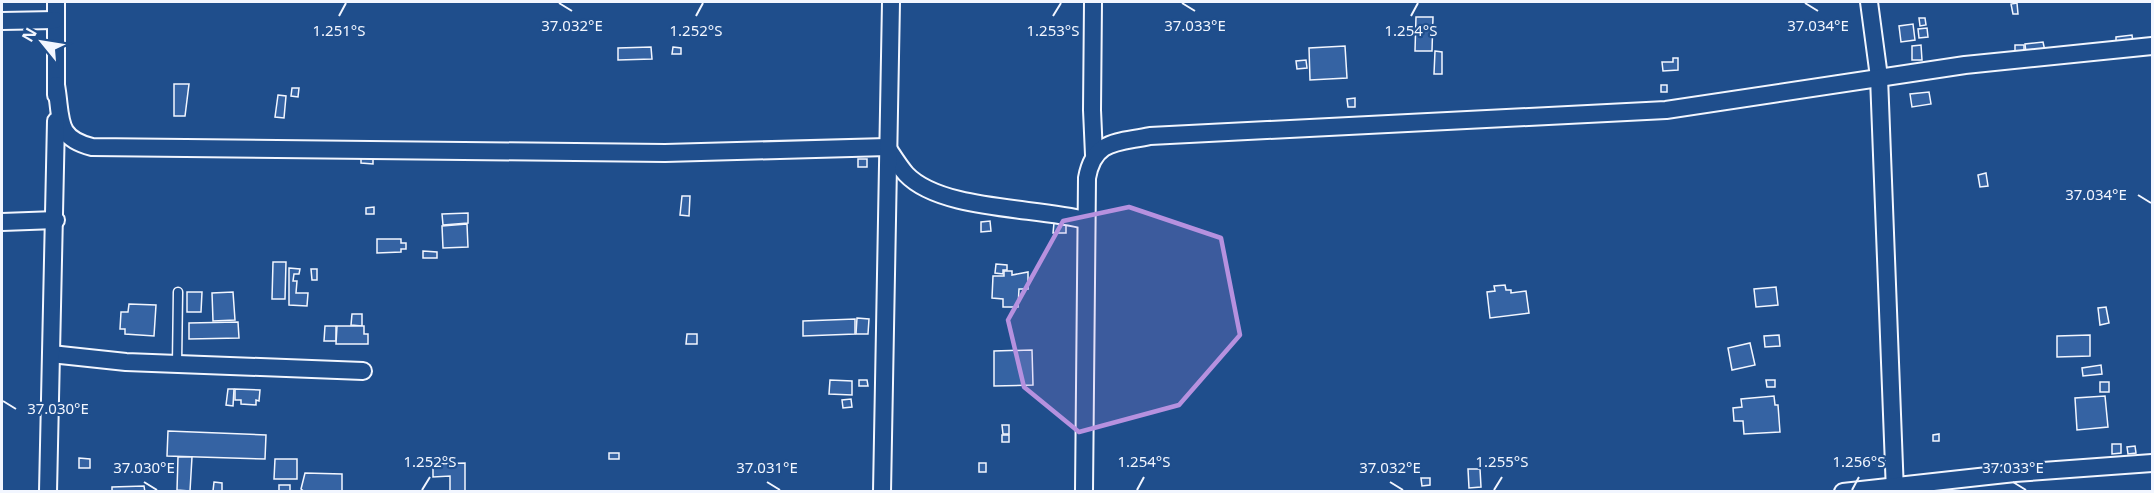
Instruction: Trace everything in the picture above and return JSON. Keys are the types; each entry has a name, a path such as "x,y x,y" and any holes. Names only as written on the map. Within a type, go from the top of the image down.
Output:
{"street":[{"path":"48,492 56,220 56,2"},
{"path":"882,492 891,2"},
{"path":"1084,492 1085,220 1087,178 1094,155 1093,2"},
{"path":"1869,2 1880,77 1895,490"},
{"path":"2,21 55,20"},
{"path":"1094,155 1112,142 1150,136 1666,110 1965,64 2152,46"},
{"path":"56,85 64,132 74,142 92,147 664,153 887,147"},
{"path":"887,147 907,175 949,196 996,207 1061,214 1085,220"},
{"path":"2,222 56,220"},
{"path":"51,354 177,365 363,371"},
{"path":"1843,492 1895,490 2015,473 2152,463"}],"lane":[{"path":"177,365 178,292"}],"highlighted area":[{"path":"1129,207 1221,238 1240,335 1179,405 1079,432 1024,387 1008,320 1063,221"}],"building":[{"path":"2017,3 2018,14 2013,14 2011,4"},
{"path":"1416,17 1433,17 1432,51 1415,51"},
{"path":"1919,18 1925,18 1926,25 1920,26"},
{"path":"1913,24 1915,40 1901,42 1899,26"},
{"path":"1927,28 1928,37 1919,38 1918,29"},
{"path":"2132,35 2133,43 2116,45 2116,37"},
{"path":"2043,42 2045,51 2026,53 2025,44"},
{"path":"1921,45 1922,60 1912,60 1912,46"},
{"path":"2015,45 2024,45 2024,51 2015,51"},
{"path":"1345,46 1347,78 1310,80 1309,48"},
{"path":"651,47 652,59 618,60 618,48"},
{"path":"673,47 681,48 681,54 672,54"},
{"path":"1435,51 1442,52 1442,74 1434,74"},
{"path":"1673,58 1678,58 1678,70 1663,71 1662,62 1673,62"},
{"path":"1306,60 1307,68 1297,69 1296,61"},
{"path":"174,84 189,84 185,116 174,116"},
{"path":"1661,85 1667,85 1667,92 1661,92"},
{"path":"292,88 299,88 298,97 291,96"},
{"path":"1929,92 1931,104 1912,107 1910,94"},
{"path":"278,95 286,96 284,118 275,117"},
{"path":"1355,98 1355,107 1348,107 1347,99"},
{"path":"361,157 373,158 373,164 361,163"},
{"path":"858,159 867,159 867,167 858,167"},
{"path":"1986,173 1988,186 1980,187 1978,175"},
{"path":"682,196 690,196 689,216 680,215"},
{"path":"374,207 374,214 366,214 366,208"},
{"path":"468,213 468,223 443,225 442,214"},
{"path":"990,221 991,231 981,232 981,222"},
{"path":"1054,223 1066,223 1066,233 1053,233"},
{"path":"467,224 468,247 443,248 442,226"},
{"path":"377,239 401,239 401,243 406,243 406,249 401,249 401,252 377,253"},
{"path":"423,251 437,252 437,258 423,258"},
{"path":"273,262 286,262 285,299 272,299"},
{"path":"996,264 1007,265 1007,270 1003,270 1003,274 995,273"},
{"path":"289,268 300,269 299,274 294,274 293,281 297,281 296,293 308,293 307,306 289,305"},
{"path":"311,269 317,269 317,280 312,280"},
{"path":"1004,271 1012,271 1012,275 1028,272 1028,289 1019,289 1018,307 1003,307 1003,299 992,298 993,276 1004,276"},
{"path":"1505,285 1506,290 1511,290 1511,293 1526,291 1529,313 1490,318 1487,292 1495,291 1494,286"},
{"path":"1776,287 1778,305 1756,307 1754,289"},
{"path":"187,292 202,292 201,312 187,312"},
{"path":"233,292 235,320 213,321 212,293"},
{"path":"129,304 156,305 154,336 125,334 125,329 120,329 121,312 128,312"},
{"path":"2106,307 2109,323 2100,325 2098,308"},
{"path":"352,314 362,314 362,326 351,325"},
{"path":"857,318 869,319 868,334 856,334"},
{"path":"855,319 855,334 803,336 803,321"},
{"path":"238,322 239,338 189,339 189,323"},
{"path":"325,326 336,326 336,341 324,341"},
{"path":"337,326 364,326 364,334 368,334 368,344 336,344"},
{"path":"687,334 697,334 697,344 686,344"},
{"path":"1779,335 1780,346 1765,347 1764,336"},
{"path":"2090,335 2090,356 2057,357 2057,336"},
{"path":"1750,343 1755,365 1732,370 1728,348"},
{"path":"1032,350 1033,385 994,386 994,351"},
{"path":"2101,365 2102,374 2083,376 2082,368"},
{"path":"830,380 852,381 852,395 829,394"},
{"path":"859,380 867,380 868,386 859,386"},
{"path":"1766,380 1775,380 1775,387 1767,387"},
{"path":"2100,382 2109,382 2109,392 2100,392"},
{"path":"228,389 234,389 233,406 226,405"},
{"path":"235,389 260,390 259,401 256,400 256,405 241,404 241,400 235,400"},
{"path":"1774,396 1775,405 1778,405 1780,432 1744,434 1743,421 1734,421 1733,408 1742,407 1741,399"},
{"path":"2105,396 2108,427 2077,430 2075,398"},
{"path":"851,399 852,407 843,408 842,400"},
{"path":"1002,425 1009,425 1009,434 1003,434"},
{"path":"168,431 266,435 265,459 167,456"},
{"path":"1939,434 1939,441 1933,441 1933,435"},
{"path":"1002,435 1009,435 1009,442 1002,442"},
{"path":"2112,444 2121,444 2121,453 2112,454"},
{"path":"2135,446 2136,453 2128,454 2127,447"},
{"path":"609,453 619,453 619,459 609,459"},
{"path":"178,457 192,457 190,491 177,490"},
{"path":"79,458 90,459 90,468 79,468"},
{"path":"275,459 297,459 297,479 274,479"},
{"path":"465,463 465,492 450,492 450,476 433,477 433,464"},
{"path":"979,463 986,463 986,472 979,472"},
{"path":"1468,469 1480,469 1481,487 1469,488"},
{"path":"305,473 342,474 342,492 305,492 301,489"},
{"path":"1421,478 1430,478 1430,485 1422,486"},
{"path":"214,482 222,483 222,491 213,491"},
{"path":"279,485 290,485 290,492 279,492"},
{"path":"144,486 145,492 112,492 112,487"}]}
